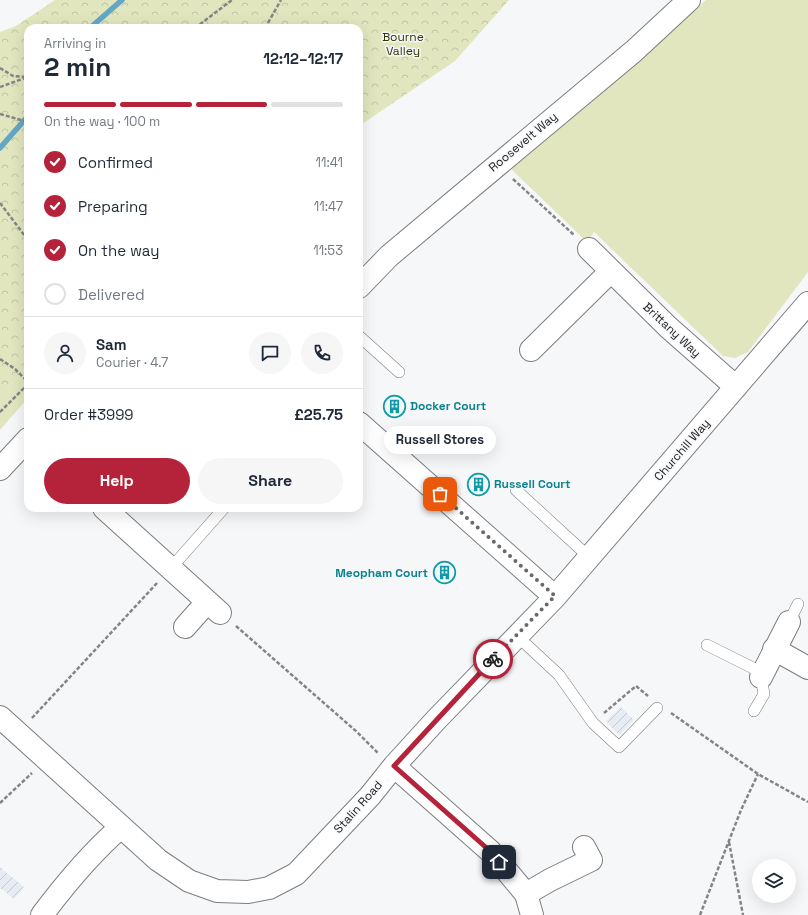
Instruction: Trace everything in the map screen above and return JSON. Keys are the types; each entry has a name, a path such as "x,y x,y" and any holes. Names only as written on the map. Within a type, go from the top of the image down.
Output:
{"street":[{"name":"Roosevelt Way","path":"363,283 388,256 634,50 689,0"},
{"name":"Brittany Way","path":"589,249 668,327 736,387"},
{"path":"531,350 611,271"},
{"name":"Churchill Way","path":"555,596 808,303"},
{"path":"363,427 555,596"},
{"path":"0,469 24,444"},
{"path":"108,512 213,608 185,627"},
{"name":"Stalin Road","path":"0,717 158,860 189,881 217,891 248,892 269,888 296,874 370,796 394,766 516,635 555,596"},
{"path":"762,675 794,613"},
{"path":"774,650 808,668"},
{"path":"394,766 490,851 526,894 532,915"},
{"path":"42,915 64,885 99,846 121,827"},
{"path":"526,894 550,880 592,861"}],"lane":[{"path":"363,340 399,372"},
{"path":"516,490 589,557"},
{"path":"171,568 220,512"},
{"path":"516,635 559,675 593,723 619,747 659,706"},
{"path":"707,645 762,675 764,694 754,712"}],"path":[{"path":"200,24 232,0"},
{"path":"267,24 281,0"},
{"path":"0,68 13,76 24,77"},
{"path":"0,87 24,78"},
{"path":"0,114 24,121"},
{"path":"497,164 589,249"},
{"path":"0,204 24,235"},
{"path":"0,359 14,369 24,379"},
{"path":"0,412 24,387"},
{"path":"18,733 171,568"},
{"path":"213,608 357,732 394,766"},
{"path":"593,723 636,686 659,706 758,774 808,802"},
{"path":"0,803 47,760"},
{"path":"700,915 740,810 758,774"},
{"path":"729,841 743,915"}],"shaded area":[{"path":"621,707 634,720 619,735 606,721"},
{"path":"0,867 24,887 14,899 0,888"}],"green space":[{"name":"Bourne Valley","path":"55,0 509,0 455,61 363,123 363,24 24,24 24,372 0,393 0,32 16,26"},
{"path":"706,0 808,0 808,272 748,352 735,358 723,356 594,232 587,242 507,165"},
{"path":"24,372 24,403 0,430 0,393"}],"waterway":[{"path":"95,24 122,0"},
{"path":"0,148 24,121"}],"way so far":[{"path":"440,494 555,596 493,659"}],"place":[{"name":"Docker Court","path":"395,406"},
{"name":"Russell Court","path":"478,484"},
{"name":"Russell Stores","path":"440,494"},
{"name":"Meopham Court","path":"444,573"}],"route":[{"path":"493,659 394,766 490,851 499,862"}]}
